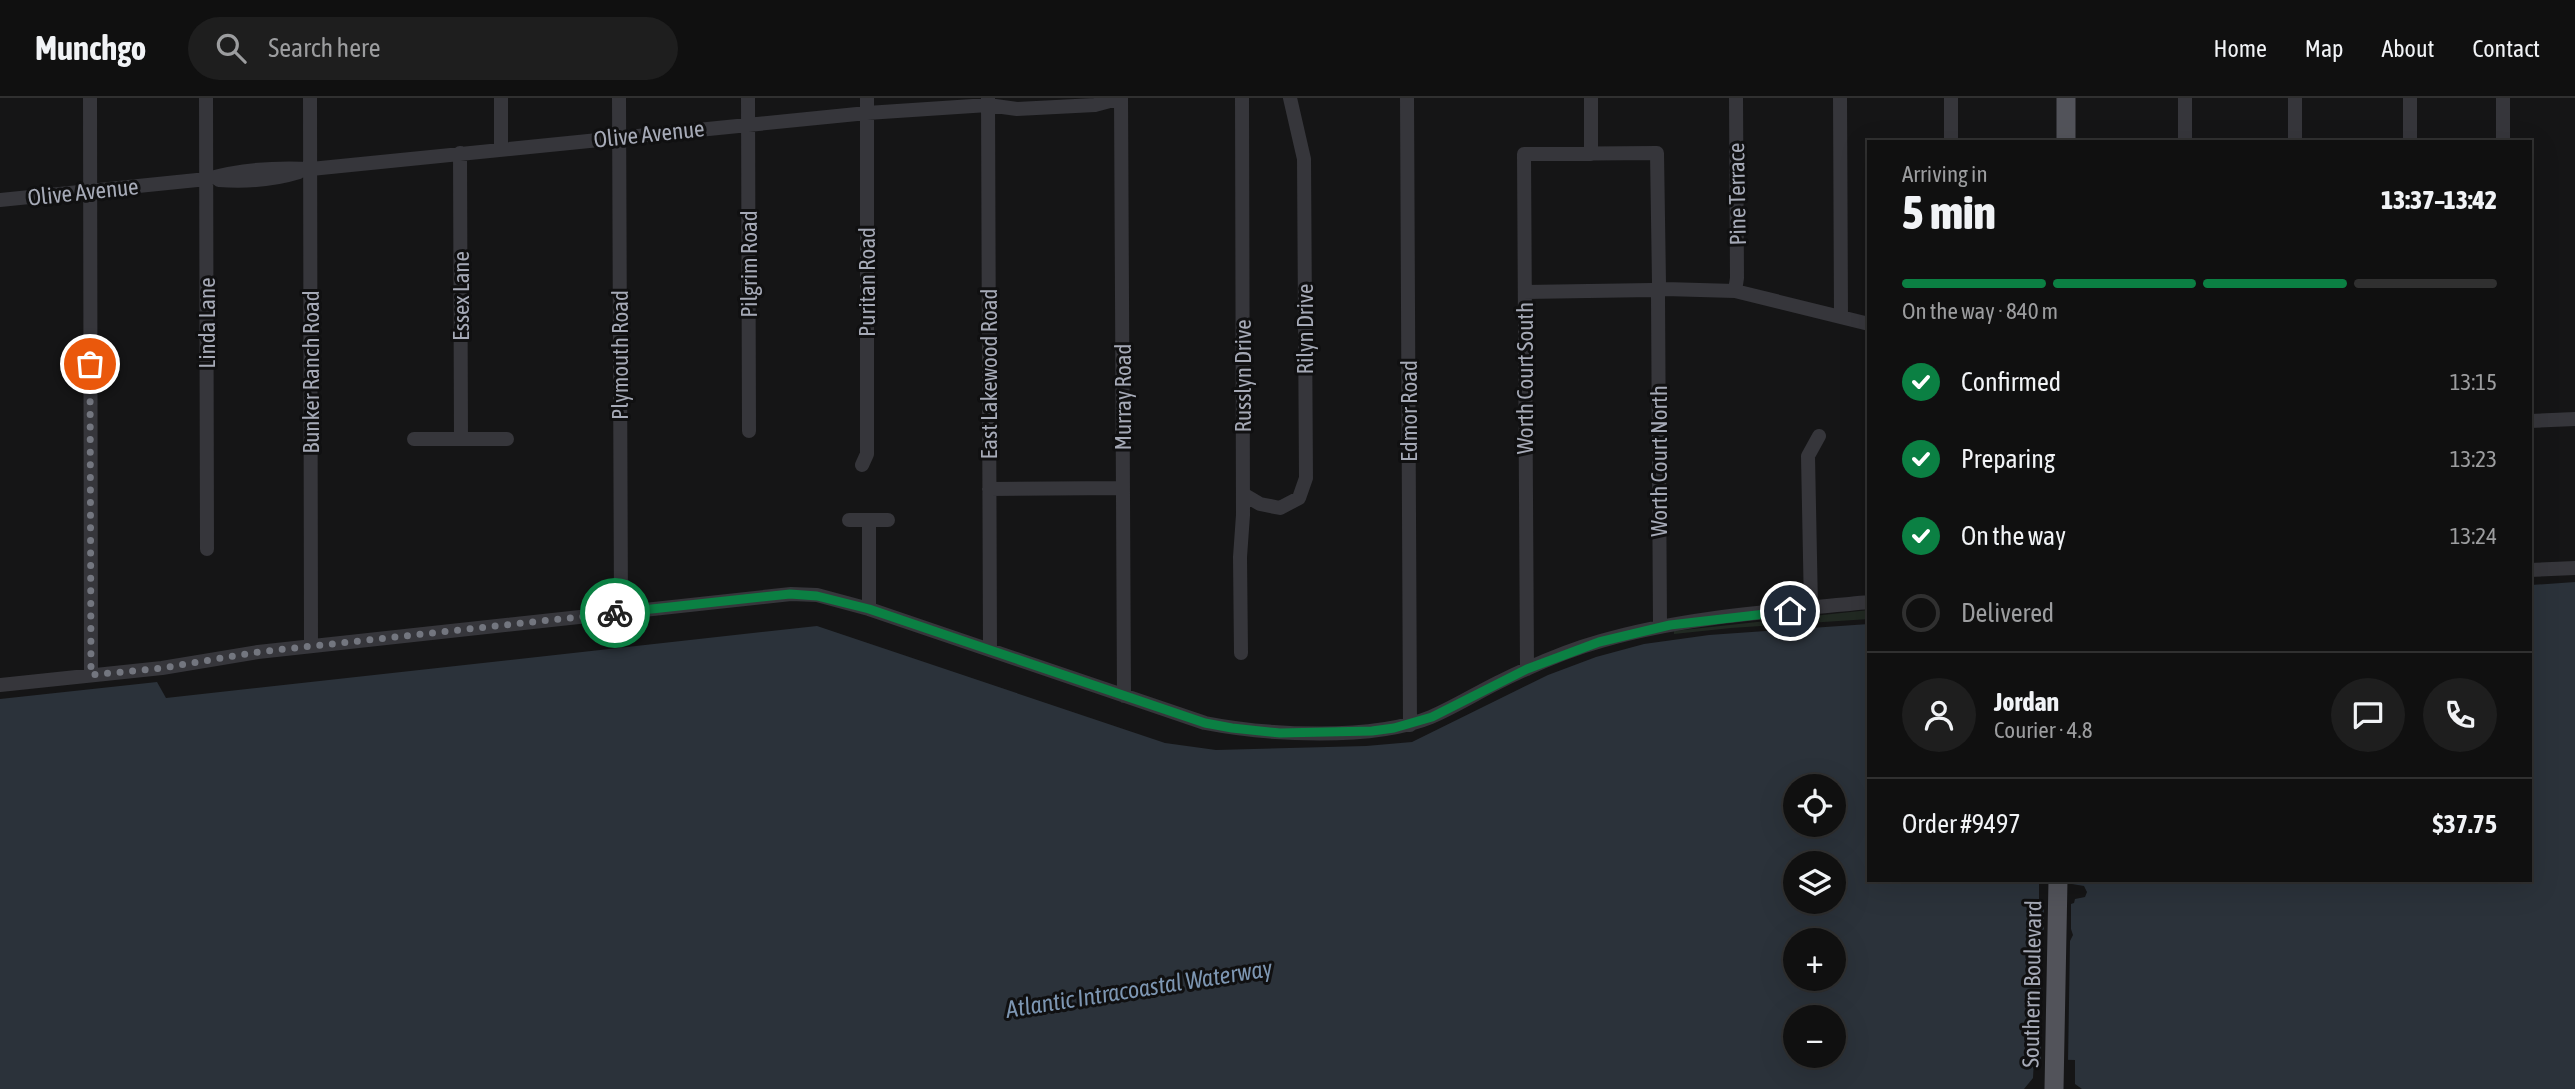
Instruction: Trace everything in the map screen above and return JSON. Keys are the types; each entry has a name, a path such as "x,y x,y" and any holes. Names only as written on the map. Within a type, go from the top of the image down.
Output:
{"main road":[{"path":"2066,98 2066,140"},
{"name":"Southern Boulevard","path":"2054,1089 2058,882"}],"street":[{"path":"90,98 91,675"},
{"name":"Linda Lane","path":"206,98 207,549"},
{"name":"Bunker Ranch Road","path":"310,98 311,646"},
{"path":"500,98 501,149"},
{"name":"Plymouth Road","path":"619,98 621,612"},
{"name":"Pilgrim Road","path":"748,98 749,430"},
{"name":"Olive Avenue","path":"0,200 207,179 237,171 279,167 311,169 748,124 867,106 988,102 1017,98"},
{"name":"Olive Avenue","path":"988,102 1017,109 1095,105 1121,98"},
{"name":"Murray Road","path":"1121,98 1124,696"},
{"name":"Russlyn Drive","path":"1241,653 1242,98"},
{"name":"Rilyn Drive","path":"1243,494 1261,504 1280,508 1299,498 1306,478 1304,159 1290,98"},
{"name":"Edmor Road","path":"1407,98 1410,724"},
{"path":"1591,98 1591,154"},
{"name":"Pine Terrace","path":"1735,291 1736,98"},
{"path":"1840,98 1841,317"},
{"path":"1951,98 1951,140"},
{"path":"2185,98 2185,140"},
{"path":"2295,98 2295,140"},
{"path":"2410,98 2410,140"},
{"path":"2503,98 2503,140"},
{"name":"East Lakewood Road","path":"988,102 990,650"},
{"name":"Puritan Road","path":"862,466 867,454 867,106"},
{"name":"Essex Lane","path":"460,153 461,439"},
{"name":"Worth Court North","path":"1591,154 1657,153 1660,627"},
{"name":"Worth Court South","path":"1527,669 1524,154 1591,154"},
{"path":"1525,292 1659,289 1735,291 1867,324"},
{"path":"2532,421 2575,419"},
{"path":"1811,608 1808,456 1819,436"},
{"path":"414,439 508,439"},
{"path":"989,489 1123,488"},
{"path":"849,520 888,520"},
{"path":"869,520 869,609"},
{"path":"2532,570 2575,568"},
{"path":"0,685 311,646 790,594 817,596 869,609 1205,723 1259,732 1372,731 1410,724 1434,716 1527,669 1599,642 1660,627 1867,602"}],"shaded area":[{"path":"1867,610 1867,619 1674,634 1674,631"}],"water":[{"name":"Atlantic Intracoastal Waterway","path":"2575,582 2575,1089 2082,1089 2075,1084 2075,1060 2034,1059 2033,1078 2024,1089 0,1089 0,699 157,682 166,698 817,626 1165,743 1216,750 1366,746 1412,742 1548,675 1596,657 1644,644 1709,635 1867,624 1867,882 2532,882 2532,585"}],"pier":[{"path":"2072,882 2084,886 2087,892 2085,897 2075,899 2071,904 2073,935 2070,941 2068,1063 2041,1063 2043,940 2040,934 2044,929 2044,903 2039,899 2039,884"}],"way so far":[{"path":"90,364 91,675 162,668 258,652 615,613"}],"route":[{"path":"615,613 790,594 817,596 869,609 1205,723 1259,732 1298,733 1394,728 1434,716 1527,669 1599,642 1688,622 1790,611"}]}
